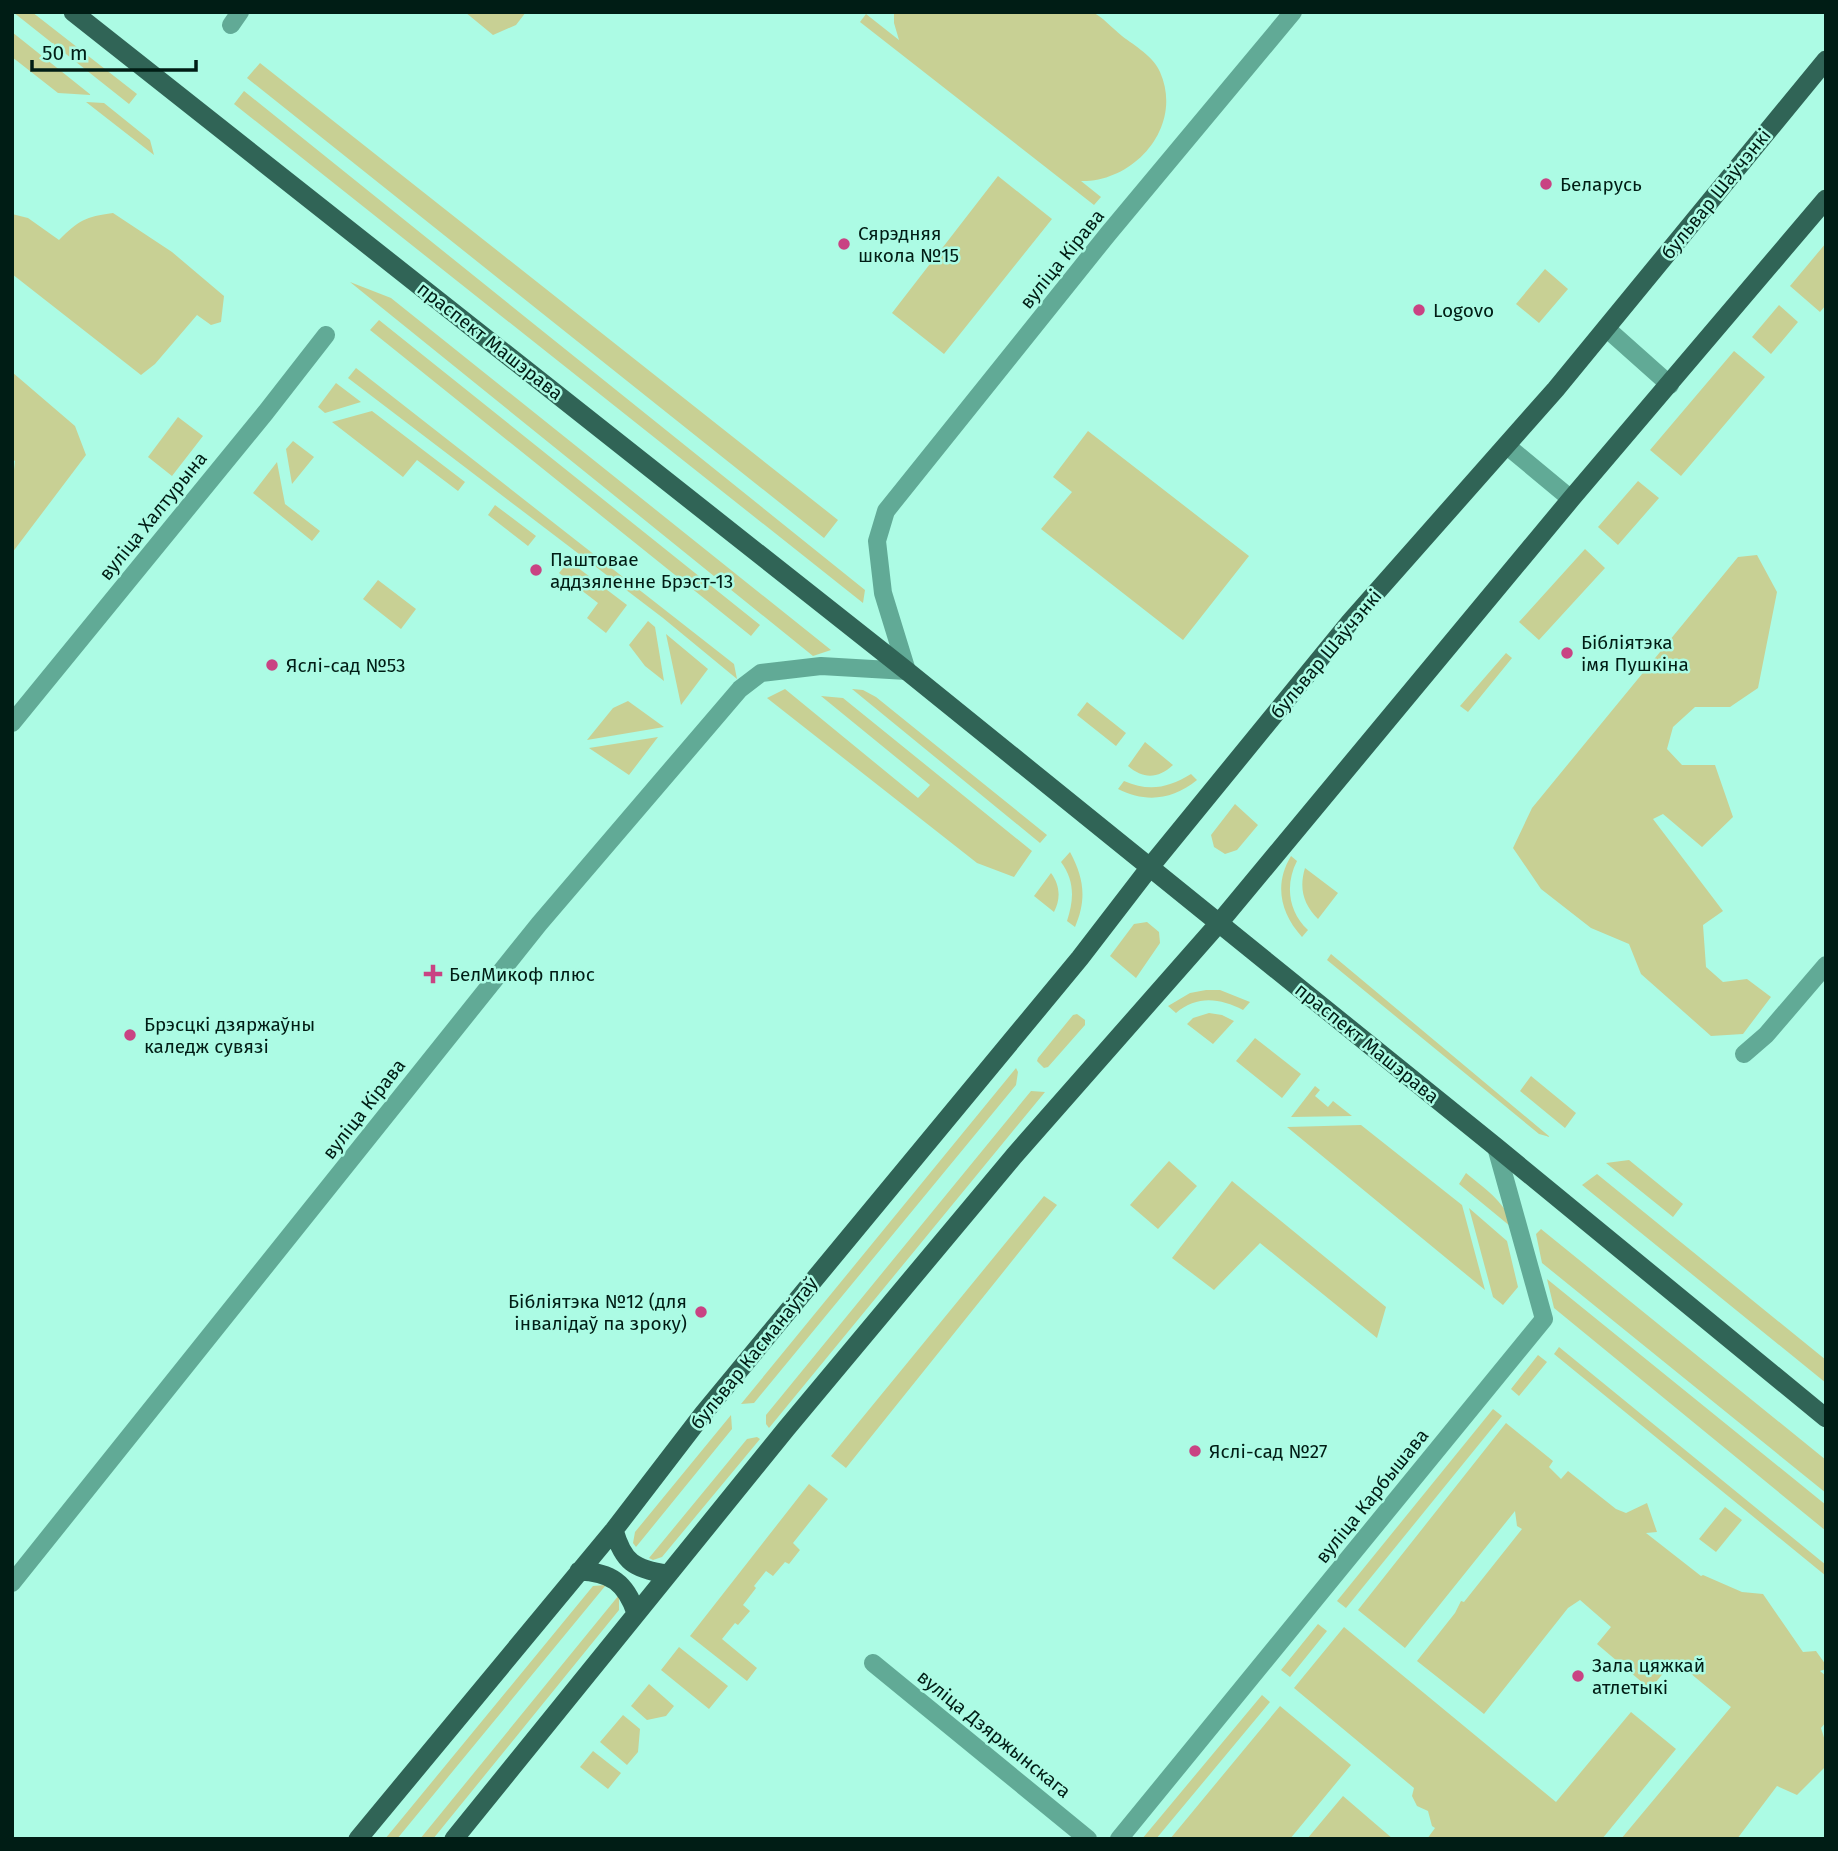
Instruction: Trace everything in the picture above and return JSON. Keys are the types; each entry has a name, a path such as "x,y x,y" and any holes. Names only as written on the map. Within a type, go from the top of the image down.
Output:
{"main road":[{"name":"праспект Машэрава","path":"73,12 907,671 1496,1147 1826,1418"},
{"name":"бульвар Шаўчэнкі","path":"1150,867 1350,622 1606,328 1826,60"},
{"path":"454,1839 667,1574 1014,1156 1219,923 1826,199"},
{"name":"бульвар Касманаўтаў","path":"358,1839 614,1530 703,1414 1080,958 1150,867"},
{"path":"614,1530 619,1548 632,1563 646,1571 667,1574"},
{"path":"579,1571 600,1572 616,1581 630,1596 636,1614"}],"street":[{"name":"вуліца Кірава","path":"12,1583 539,924 740,689 761,673 821,666 907,671 883,593 877,541 886,511 1108,234 1293,12"},
{"path":"1606,328 1670,385"},
{"name":"вуліца Халтурына","path":"12,723 326,335"},
{"path":"1506,445 1572,499"},
{"path":"1744,1054 1766,1035 1826,964"},
{"name":"вуліца Карбышава","path":"1119,1839 1544,1319 1496,1147"},
{"name":"вуліца Дзяржынскага","path":"873,1663 1088,1839"}],"green space":[{"path":"13,12 32,12 137,94 129,104"},
{"path":"465,12 526,12 516,25 493,35"},
{"path":"894,12 1092,12 1157,66 1166,92 1165,112 1160,130 1150,147 1120,172 1101,179 1081,181 1101,197 1094,205 860,22 866,14 899,40"},
{"path":"12,32 91,95 58,93 12,57"},
{"path":"260,63 838,520 824,538 247,78"},
{"path":"244,91 865,590 863,603 234,104"},
{"path":"86,102 104,103 150,140 154,155"},
{"path":"998,176 1052,219 944,354 892,313"},
{"path":"113,213 172,252 224,296 221,322 211,325 197,315 155,364 141,375 12,274 12,214 28,218 59,240 83,220"},
{"path":"1826,243 1826,305 1820,312 1790,286"},
{"path":"1545,269 1568,289 1539,323 1516,304"},
{"path":"350,282 391,298 831,650 813,656"},
{"path":"1779,305 1798,322 1771,354 1752,337"},
{"path":"379,320 760,625 751,636 370,330"},
{"path":"1734,351 1765,377 1681,476 1650,450"},
{"path":"356,368 734,664 737,679 663,618 348,378"},
{"path":"12,372 75,426 86,455 12,553 12,488 15,461 12,459"},
{"path":"336,383 361,402 325,413 318,407"},
{"path":"372,411 465,482 458,491 417,460 403,477 332,422"},
{"path":"178,417 203,436 172,476 148,457"},
{"path":"1088,431 1249,556 1183,640 1041,529 1072,492 1053,477"},
{"path":"293,441 314,457 292,484 286,449"},
{"path":"277,462 285,504 320,531 312,541 253,493"},
{"path":"1638,481 1659,498 1618,545 1598,527"},
{"path":"495,505 536,536 528,546 488,515"},
{"path":"1585,549 1605,568 1539,640 1519,622"},
{"path":"1757,555 1777,592 1758,688 1730,707 1695,707 1673,727 1667,749 1682,765 1715,765 1733,817 1702,847 1663,814 1653,819 1723,911 1703,925 1706,967 1723,982 1747,979 1771,997 1743,1034 1711,1036 1641,974 1629,944 1591,928 1541,889 1513,848 1532,808 1738,557"},
{"path":"569,561 627,605 606,633 587,618 598,603 559,573"},
{"path":"378,580 416,609 401,629 363,599"},
{"path":"648,621 655,627 664,681 645,666 629,645"},
{"path":"666,634 708,669 681,705"},
{"path":"1506,653 1512,658 1468,712 1460,706"},
{"path":"785,689 918,798 930,785 821,696 843,698 1032,851 1014,877 977,863 767,698"},
{"path":"852,689 863,690 876,697 1047,835 1040,843"},
{"path":"628,701 664,727 587,740 613,708"},
{"path":"1087,702 1126,733 1116,746 1077,715"},
{"path":"658,737 629,775 589,748"},
{"path":"1145,742 1173,765 1162,773 1150,776 1128,766"},
{"path":"1191,774 1197,780 1188,787 1159,797 1149,798 1118,789 1124,781 1142,787 1158,787 1174,783"},
{"path":"1235,804 1258,825 1237,850 1225,854 1214,847 1211,835"},
{"path":"1070,852 1082,889 1081,907 1075,927 1067,921 1072,891 1069,876 1061,862"},
{"path":"1291,856 1297,861 1291,879 1290,897 1296,915 1308,930 1302,937 1289,918 1282,898 1282,877"},
{"path":"1305,868 1338,893 1318,919 1309,908 1304,895 1302,882"},
{"path":"1051,873 1058,892 1054,912 1034,896"},
{"path":"1147,922 1159,932 1160,943 1136,978 1110,956 1134,924"},
{"path":"1331,954 1550,1137 1539,1134 1327,960"},
{"path":"1220,990 1250,1002 1243,1010 1209,1000 1192,1003 1176,1013 1168,1006 1190,993"},
{"path":"1209,1013 1234,1021 1213,1044 1187,1024 1193,1018"},
{"path":"1077,1014 1085,1020 1085,1025 1048,1067 1044,1068 1037,1061 1038,1058 1073,1015"},
{"path":"1255,1038 1301,1074 1282,1098 1236,1061"},
{"path":"1016,1068 1016,1085 754,1403 741,1404"},
{"path":"1531,1076 1576,1113 1565,1128 1520,1091"},
{"path":"1315,1086 1320,1090 1315,1096 1328,1107 1333,1101 1352,1116 1291,1117"},
{"path":"1031,1091 1045,1092 769,1428 766,1415"},
{"path":"1361,1125 1462,1205 1485,1290 1287,1127"},
{"path":"1629,1160 1683,1204 1673,1217 1606,1163"},
{"path":"1169,1161 1197,1186 1158,1229 1130,1205"},
{"path":"1466,1173 1501,1205 1516,1231 1459,1184"},
{"path":"1597,1174 1826,1360 1826,1383 1582,1185"},
{"path":"1232,1181 1386,1307 1377,1338 1260,1243 1214,1290 1172,1258"},
{"path":"1044,1196 1057,1205 846,1468 831,1456"},
{"path":"1469,1208 1507,1241 1518,1287 1503,1305 1493,1297"},
{"path":"1541,1229 1826,1460 1826,1493 1542,1263 1536,1234"},
{"path":"1547,1279 1826,1505 1826,1531 1554,1308"},
{"path":"1559,1347 1826,1565 1826,1576 1554,1354"},
{"path":"1538,1355 1547,1362 1519,1396 1511,1389"},
{"path":"1493,1409 1502,1416 1346,1608 1337,1601"},
{"path":"731,1415 732,1429 636,1547 633,1543 635,1532"},
{"path":"1506,1423 1553,1461 1549,1467 1561,1479 1568,1471 1616,1509 1626,1513 1647,1503 1657,1532 1646,1533 1701,1576 1742,1592 1763,1594 1803,1652 1816,1651 1826,1665 1826,1669 1820,1671 1826,1676 1826,1722 1821,1728 1826,1744 1826,1766 1797,1795 1777,1786 1737,1839 1621,1839 1731,1707 1678,1663 1671,1664 1650,1689 1597,1644 1611,1627 1580,1600 1568,1608 1484,1714 1417,1661 1455,1613 1461,1601 1464,1602 1522,1529 1517,1526 1515,1511 1405,1648 1358,1610"},
{"path":"747,1439 760,1439 662,1557 653,1560 649,1558"},
{"path":"809,1484 828,1499 793,1543 800,1550 789,1564 785,1562 773,1576 766,1571 743,1605 750,1611 738,1625 735,1623 722,1639 757,1668 747,1681 690,1636"},
{"path":"1725,1507 1742,1520 1716,1552 1699,1539"},
{"path":"606,1585 397,1839 385,1839 593,1586"},
{"path":"619,1595 619,1610 433,1839 420,1839"},
{"path":"1318,1624 1327,1631 1290,1677 1281,1670"},
{"path":"1344,1627 1556,1802 1631,1712 1676,1749 1602,1839 1427,1839 1435,1828 1428,1811 1417,1806 1412,1796 1414,1788 1294,1688"},
{"path":"679,1647 728,1686 709,1709 661,1670"},
{"path":"649,1684 674,1706 666,1716 647,1720 631,1706"},
{"path":"1262,1695 1270,1702 1156,1839 1142,1839"},
{"path":"1280,1706 1351,1765 1290,1839 1170,1839"},
{"path":"623,1715 640,1729 638,1752 627,1765 600,1742"},
{"path":"593,1751 621,1773 608,1789 580,1767"},
{"path":"1343,1796 1393,1839 1307,1839"}],"place":[{"name":"Беларусь","path":"1546,184"},
{"name":"Сярэдняя школа №15","path":"844,244"},
{"name":"Logovo","path":"1419,310"},
{"name":"Паштовае аддзяленне Брэст-13","path":"536,570"},
{"name":"Бібліятэка імя Пушкіна","path":"1567,653"},
{"name":"Яслі-сад №53","path":"272,665"},
{"name":"БелМикоф плюс","path":"433,974"},
{"name":"Брэсцкі дзяржаўны каледж сувязі","path":"130,1035"},
{"name":"Бібліятэка №12 (для інвалідаў па зроку)","path":"701,1312"},
{"name":"Яслі-сад №27","path":"1195,1451"},
{"name":"Зала цяжкай атлетыкі","path":"1578,1676"}]}
